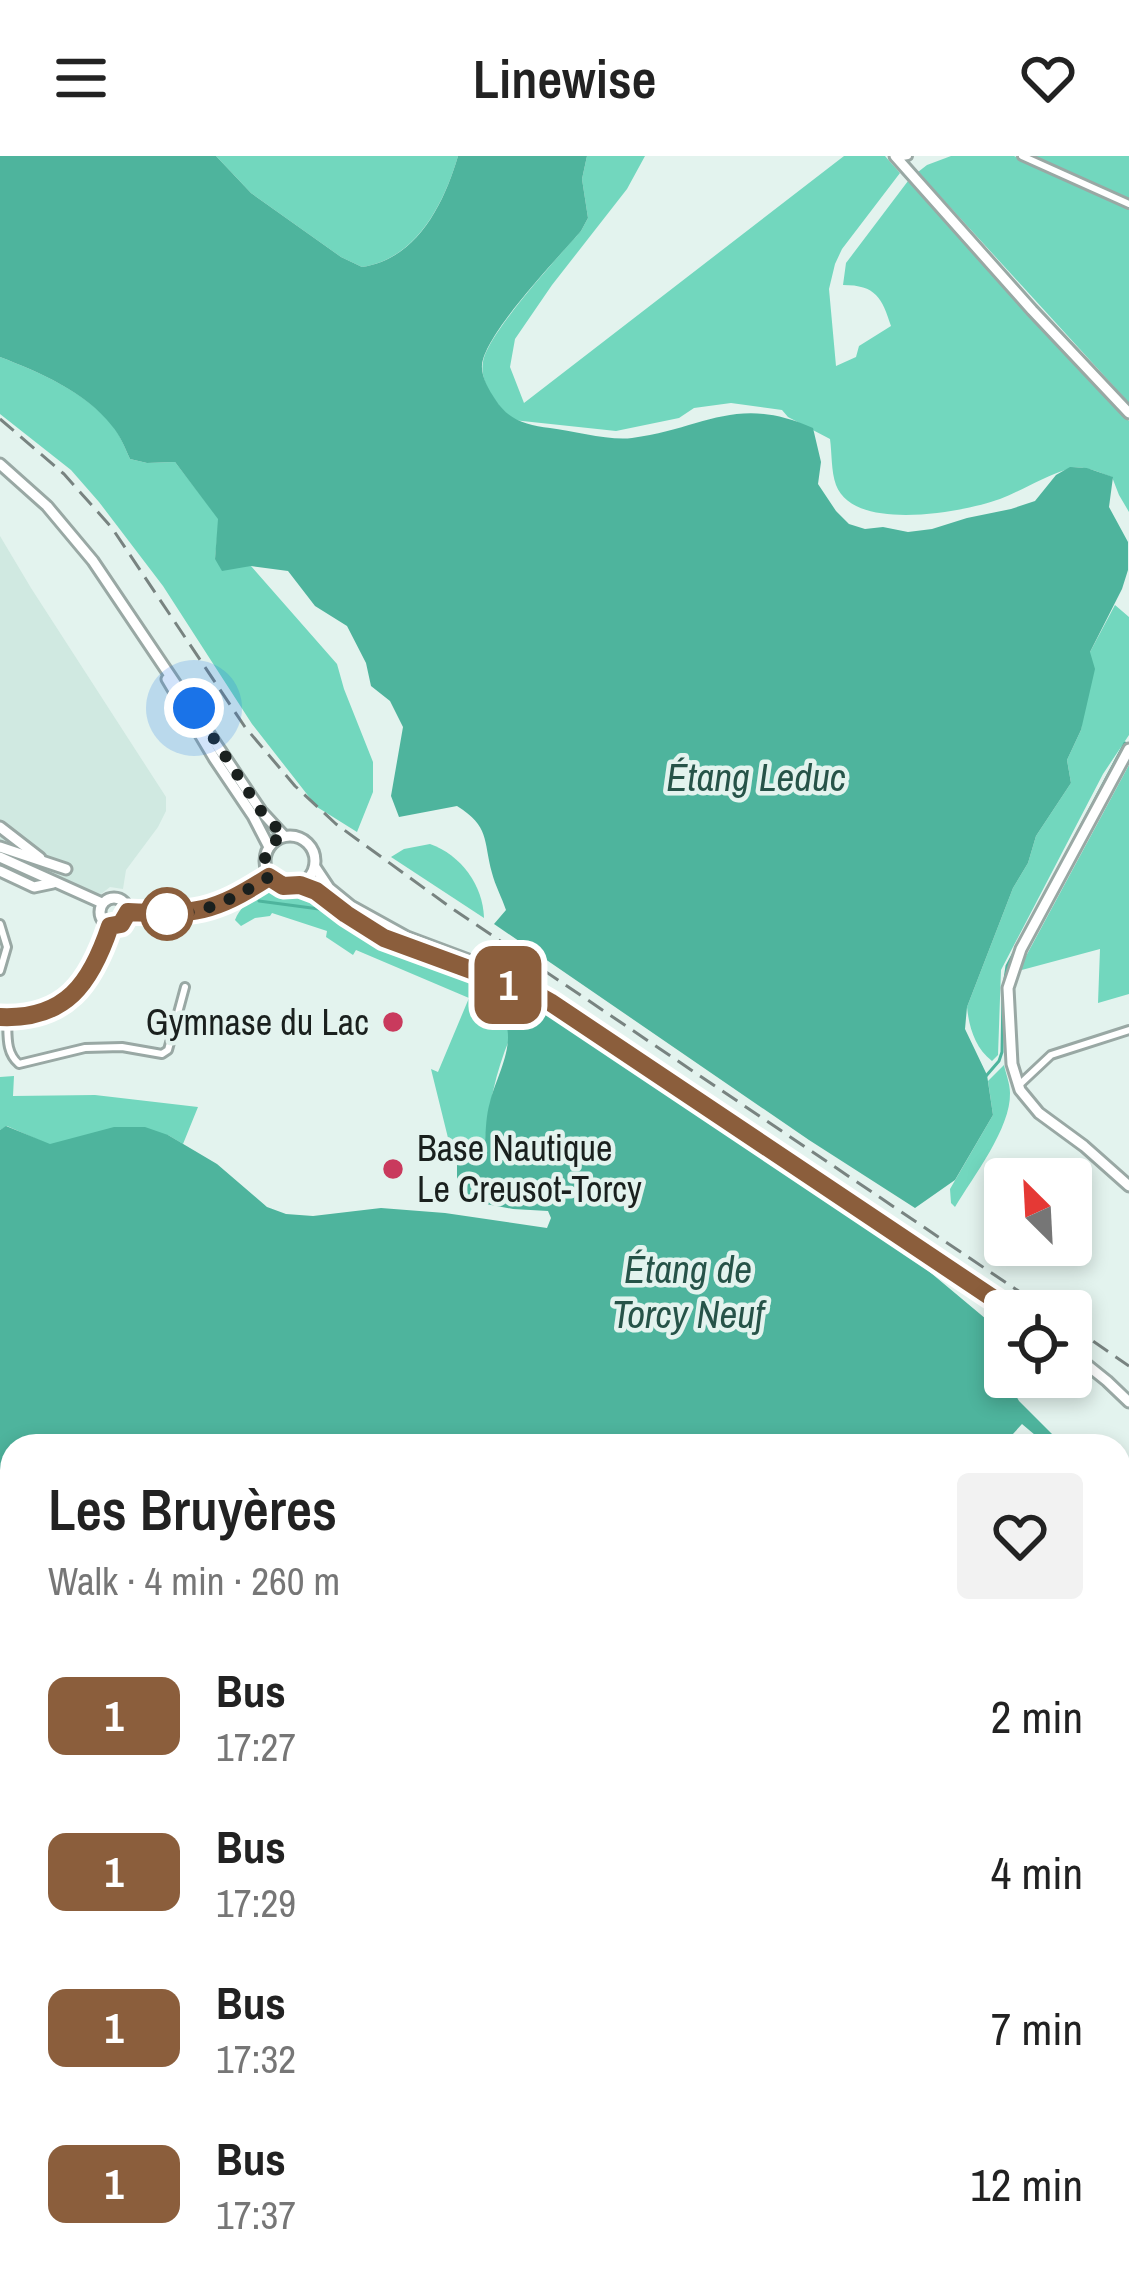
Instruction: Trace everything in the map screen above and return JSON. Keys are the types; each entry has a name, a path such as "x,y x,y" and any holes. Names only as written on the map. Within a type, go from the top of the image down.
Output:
{"main road":[{"path":"900,157 1032,310 1129,413"},
{"path":"0,464 76,540 261,811 284,836"},
{"path":"147,642 269,847"},
{"path":"1129,748 1011,971 1008,988 1018,1086 1034,1108 1129,1186"},
{"path":"0,827 44,861"},
{"path":"534,993 384,938 316,891 283,886 269,877 264,862 269,847 284,836 308,843 315,867 329,888 371,918 407,937 503,973 581,1021 984,1292"},
{"path":"0,847 66,869"},
{"path":"0,857 102,904"},
{"path":"300,885 315,867"},
{"path":"0,871 34,887 52,883"},
{"path":"128,912 202,911 269,877"},
{"path":"112,897 120,898 128,912 121,924 110,926 100,916 102,904 112,897"},
{"path":"1092,1368 1129,1402"}],"street":[{"path":"1022,156 1129,204"},
{"path":"0,924 7,947 0,971"},
{"path":"110,926 89,976 72,996 50,1010 3,1017 10,1056 19,1064 85,1048 122,1047 162,1054 168,1050 185,986"},
{"path":"1018,1086 1051,1055 1129,1030"}],"shaded area":[{"path":"216,156 458,156 425,226 398,253 362,267 251,193"},
{"path":"587,156 645,156 627,189 515,339 510,367 524,403 844,156 885,156 900,173 842,249 829,289 836,366 856,357 859,346 891,326 876,295 863,287 843,285 846,263 908,181 1129,421 1129,512 1112,477 1079,467 962,509 911,515 864,509 847,500 836,485 830,439 782,410 731,403 694,408 679,418 616,431 513,420 487,386 483,362 510,315 588,218 582,179"},
{"path":"951,156 1014,156 1129,209 1129,403 918,172"},
{"path":"1028,156 1129,156 1129,201"},
{"path":"0,357 46,376 89,403 113,426 130,459 175,462 219,519 215,559 251,566 337,664 373,762 373,792 357,832 317,807 252,724 163,586 99,502 71,470 0,414"},
{"path":"0,536 166,797 166,811 126,870 123,889 91,892 14,858 0,847"},
{"path":"1115,605 1129,617 1129,735 1103,774 1001,970 998,1055 992,1061 974,1037 967,1007 1036,836 1071,783 1067,760 1081,730 1090,652"},
{"path":"1129,765 1129,994 1098,1003 1100,949 1018,971"},
{"path":"430,844 468,873 484,918 391,857"},
{"path":"269,892 313,897 375,940 489,982 531,1003 499,1068 485,1143 450,1146 431,1069 438,1072 469,998 356,950 353,955 326,937 327,931 272,913 241,926 235,920 249,902"},
{"path":"1004,1065 1009,1107 990,1152 955,1207 950,1189 993,1115 988,1081"},
{"path":"14,1076 13,1096 95,1095 198,1107 183,1144 168,1135 50,1145 7,1126 0,1130 0,1077"}],"water":[{"name":"Étang Leduc","path":"0,156 216,156 251,193 362,267 381,262 413,241 436,210 458,156 587,156 582,179 588,218 486,351 484,379 512,417 533,425 623,439 721,416 786,418 813,428 821,462 818,484 849,524 865,529 932,529 1011,509 1035,501 1056,475 1070,467 1113,477 1109,507 1128,542 1128,570 1090,652 1095,669 1081,730 1067,760 1071,783 1036,836 967,1007 965,1029 987,1075 993,1115 955,1180 915,1208 494,924 506,910 484,835 475,821 457,806 399,817 391,796 403,727 390,701 371,686 366,663 347,626 315,606 288,571 251,566 222,571 215,559 218,519 175,462 130,459 115,430 89,403 46,376 0,357"},
{"name":"Étang de Torcy Neuf","path":"514,1004 531,1005 635,1067 925,1268 984,1317 984,1398 1017,1398 1052,1434 1034,1434 1022,1424 1013,1434 0,1434 0,1130 6,1126 50,1144 114,1127 145,1127 217,1164 267,1207 286,1214 313,1216 381,1208 547,1228 548,1211 464,1200 457,1192 457,1145 485,1142 506,1024"}],"waterway":[{"path":"986,1076 1002,1052 1007,966 1125,743"},
{"path":"259,901 319,909"}],"railway":[{"path":"0,419 64,474 112,528 245,727 295,786 336,824 450,907 1017,1290"},
{"path":"1092,1340 1129,1366"}],"bus line":[{"name":"1","path":"0,1017 40,1013 72,996 89,976 110,926 121,924 128,912 202,911 269,877 283,886 300,885 384,938 550,1002 984,1292"}],"place":[{"name":"Gymnase du Lac","path":"393,1022"},
{"name":"Base Nautique Le Creusot-Torcy","path":"393,1169"}],"route":[{"path":"167,914 223,904 269,877 265,854 284,836 261,811 194,708"}]}
